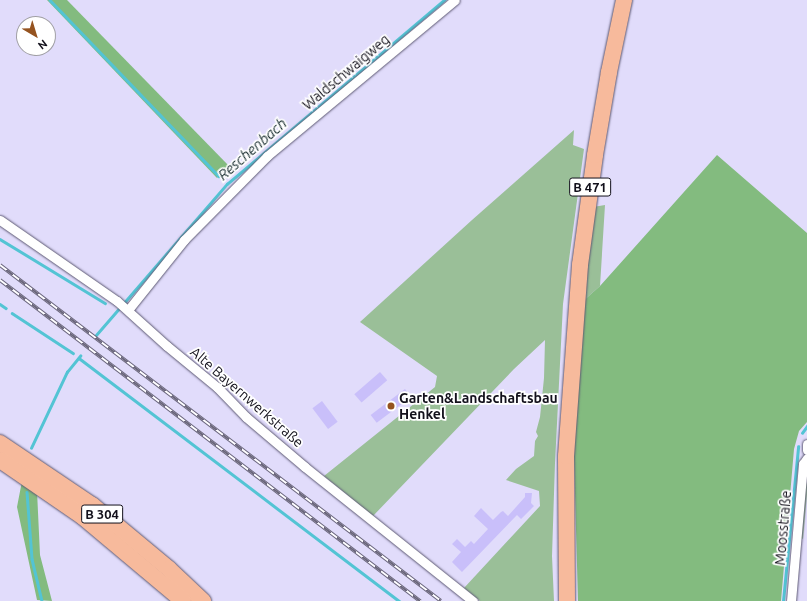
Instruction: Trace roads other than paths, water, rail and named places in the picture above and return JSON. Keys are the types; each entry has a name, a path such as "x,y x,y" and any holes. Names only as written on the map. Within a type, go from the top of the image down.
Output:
{"highway":[{"name":"B 471","path":"567,601 567,449 580,265 607,79 624,0"},
{"name":"B 304","path":"0,443 92,505 169,569 203,601"},
{"name":"B 304","path":"0,460 83,517 183,601"}],"street":[{"name":"Waldschwaigweg","path":"123,306 184,240 267,156 455,0"},
{"name":"Alte Bayernwerkstraße","path":"0,220 123,306 167,346 217,387 246,416 305,467 473,601"},
{"path":"807,444 807,450"},
{"name":"Moosstraße","path":"791,601 803,464 807,458"}],"waterway":[{"path":"50,0 219,176"},
{"name":"Reschenbach","path":"96,335 227,184 444,0"},
{"path":"0,239 105,303"},
{"path":"0,304 6,308"},
{"path":"12,313 73,353"},
{"name":"Reschenbach","path":"31,448 67,372 80,356"},
{"path":"79,358 399,601"},
{"path":"802,433 807,426"},
{"path":"783,601 798,447"},
{"name":"Reschenbach","path":"27,492 32,559 42,601"}],"railway":[{"path":"0,265 441,601"},
{"path":"0,280 420,601"}],"place":[{"name":"Garten&Landschaftsbau Henkel","path":"391,406"}]}
